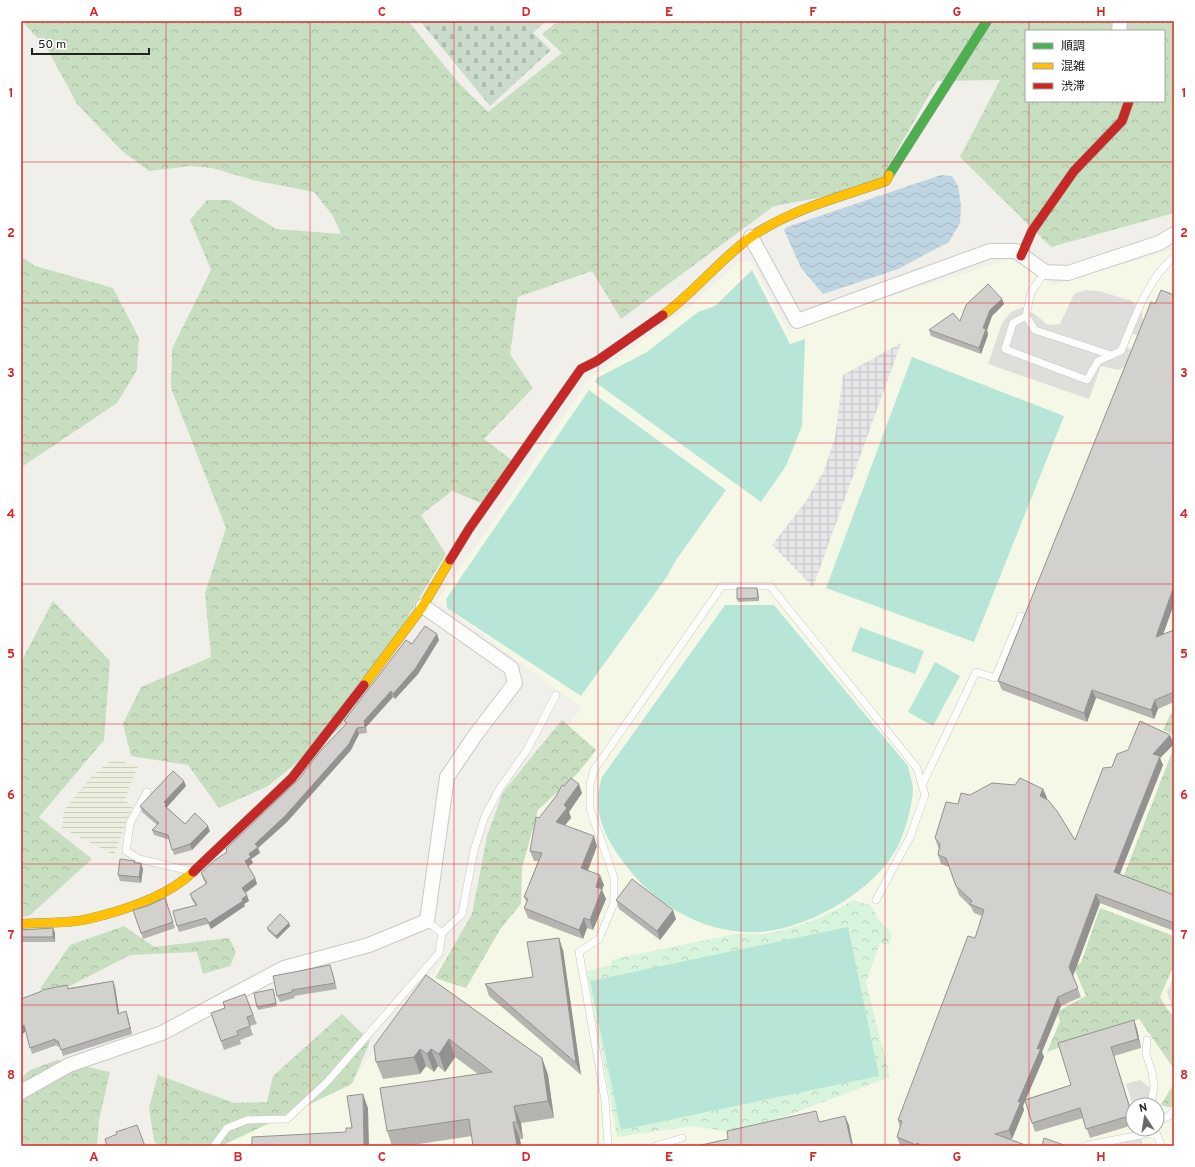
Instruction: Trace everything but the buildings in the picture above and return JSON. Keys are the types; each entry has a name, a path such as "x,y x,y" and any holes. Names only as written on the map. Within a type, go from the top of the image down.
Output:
{"street":[{"path":"21,924 87,919 146,901 187,878 292,778 423,606 469,529 581,370 597,361 671,309 693,290 710,271 751,237 780,220 886,181 987,21"},
{"path":"1021,256 1032,231 1074,171 1122,121 1129,102"},
{"path":"751,237 797,321 990,250 1016,251 1045,272 1068,273 1159,243 1174,234"},
{"path":"21,1092 69,1065 162,1034 284,968 369,945 427,921 447,777 474,737 515,683 511,668 423,606"}],"lane":[{"path":"1026,316 1012,323 1005,349 1087,380 1098,361 1121,351 1150,286 1161,268 1174,257"},
{"path":"1045,272 1031,292 1026,316 1035,330 1111,355"},
{"path":"608,1146 605,1100 579,952 599,939 614,903 614,877 590,809 590,785 594,770 722,586 770,586 918,768 925,795 910,837 876,900"},
{"path":"922,785 976,672 995,678 1021,616"},
{"path":"214,1146 227,1128 247,1120 287,1119 327,1082 439,953 442,933 462,914 474,850 485,816 500,788 527,750 556,694"},
{"path":"148,792 130,823 126,851 139,859 193,872"},
{"path":"427,921 442,933"},
{"path":"1147,1040 1146,1054 1152,1072 1154,1086 1152,1097"},
{"path":"1165,1118 1170,1116 1174,1110"},
{"path":"1088,1145 1127,1137"},
{"path":"655,1146 682,1138"}],"shaded area":[{"path":"1174,249 1174,1146 222,1146 237,1129 351,1082 479,912 518,788 582,708 437,601 516,489 588,380 689,307 739,262 751,261 787,329 1010,259 1054,285"},
{"path":"1085,290 1099,291 1132,301 1142,311 1143,323 1138,335 1124,332 1120,345 1133,350 1126,366 1118,370 1101,366 1089,399 988,364 1002,323 1011,312 1023,307 1048,325 1060,324 1074,294"},
{"path":"901,343 813,587 772,545 804,504 824,471 835,437 843,375"},
{"path":"113,759 138,766 124,801 133,805 114,855 62,828 64,810 90,778"},
{"path":"1174,977 1174,1012 1167,992"},
{"path":"1140,1080 1152,1089 1155,1097 1130,1097 1126,1084"},
{"path":"1142,1139 1143,1146 1116,1146 1116,1144"}],"green space":[{"path":"22,21 408,21 457,81 488,112 562,53 542,34 558,21 1174,21 1174,213 1051,247 960,157 1000,80 937,81 882,177 834,195 774,206 621,319 592,271 518,297 510,354 533,388 484,439 513,461 481,503 452,491 421,515 446,554 340,728 268,786 219,808 188,765 131,756 123,724 141,687 211,657 205,593 226,528 171,388 172,349 211,270 190,220 207,200 230,200 276,229 341,234 333,216 314,192 253,180 212,168 190,166 149,171 122,151 77,104 48,50"},
{"path":"420,21 546,21 533,33 551,50 490,106"},
{"path":"21,256 35,266 113,288 139,338 137,370 117,403 23,466 21,466"},
{"path":"752,270 790,344 805,339 802,426 786,466 761,502 595,382 597,378 647,352 698,312 715,306"},
{"path":"912,357 1064,416 974,642 826,588"},
{"path":"589,390 726,490 676,560 666,578 581,696 447,608 446,599"},
{"path":"53,601 110,661 104,740 39,817 92,859 29,916 21,917 21,662"},
{"path":"725,605 774,605 908,766 913,787 910,812 900,842 886,864 872,879 856,893 818,916 798,924 759,932 738,932 699,922 664,902 634,875 621,859 604,830 599,810 599,789 602,777"},
{"path":"860,627 924,651 915,674 851,651"},
{"path":"935,662 960,676 933,726 908,712"},
{"path":"1174,712 1174,735 1163,730 1171,713"},
{"path":"562,720 596,750 578,773 538,810 522,868 521,904 501,928 466,988 435,978 472,914 487,836 503,792"},
{"path":"1174,747 1174,896 1123,878"},
{"path":"853,900 872,906 879,920 892,934 889,945 880,943 866,982 890,1077 770,1122 724,1131 692,1126 617,1137 587,971 611,965 611,960 736,934 763,934 799,926 821,917"},
{"path":"1100,908 1174,936 1174,965 1160,997 1167,1009 1174,1016 1174,1069 1139,1019 1047,1052 1060,1021 1057,1012 1086,996 1073,966 1081,963"},
{"path":"124,926 154,947 229,938 236,952 230,966 203,974 197,952 130,955 62,990 40,989 70,945"},
{"path":"848,927 879,1076 621,1130 590,981"},
{"path":"342,1014 370,1041 352,1084 221,1146 157,1146 154,1140 149,1108 158,1075 234,1103 267,1102 273,1076"},
{"path":"57,1060 110,1072 99,1120 97,1146 21,1146 21,1078 30,1070"},
{"path":"1174,1083 1174,1105 1172,1108 1165,1106 1165,1098"}],"water":[{"path":"941,175 952,176 958,186 961,205 960,223 949,242 898,269 823,294 801,268 784,230 787,227"}],"traffic: fast":[{"path":"889,175 987,21"}],"traffic: slow":[{"path":"663,315 675,306 739,246 766,227 817,204 886,181 889,175"},
{"path":"364,685 423,606 450,560"},
{"path":"21,924 80,921 115,912 144,902 158,895 183,881 193,872"}],"traffic: jam":[{"path":"1021,256 1032,231 1074,171 1122,121 1129,102"},
{"path":"450,560 469,529 581,369 597,361 663,315"},
{"path":"193,872 292,778 364,685"}]}
